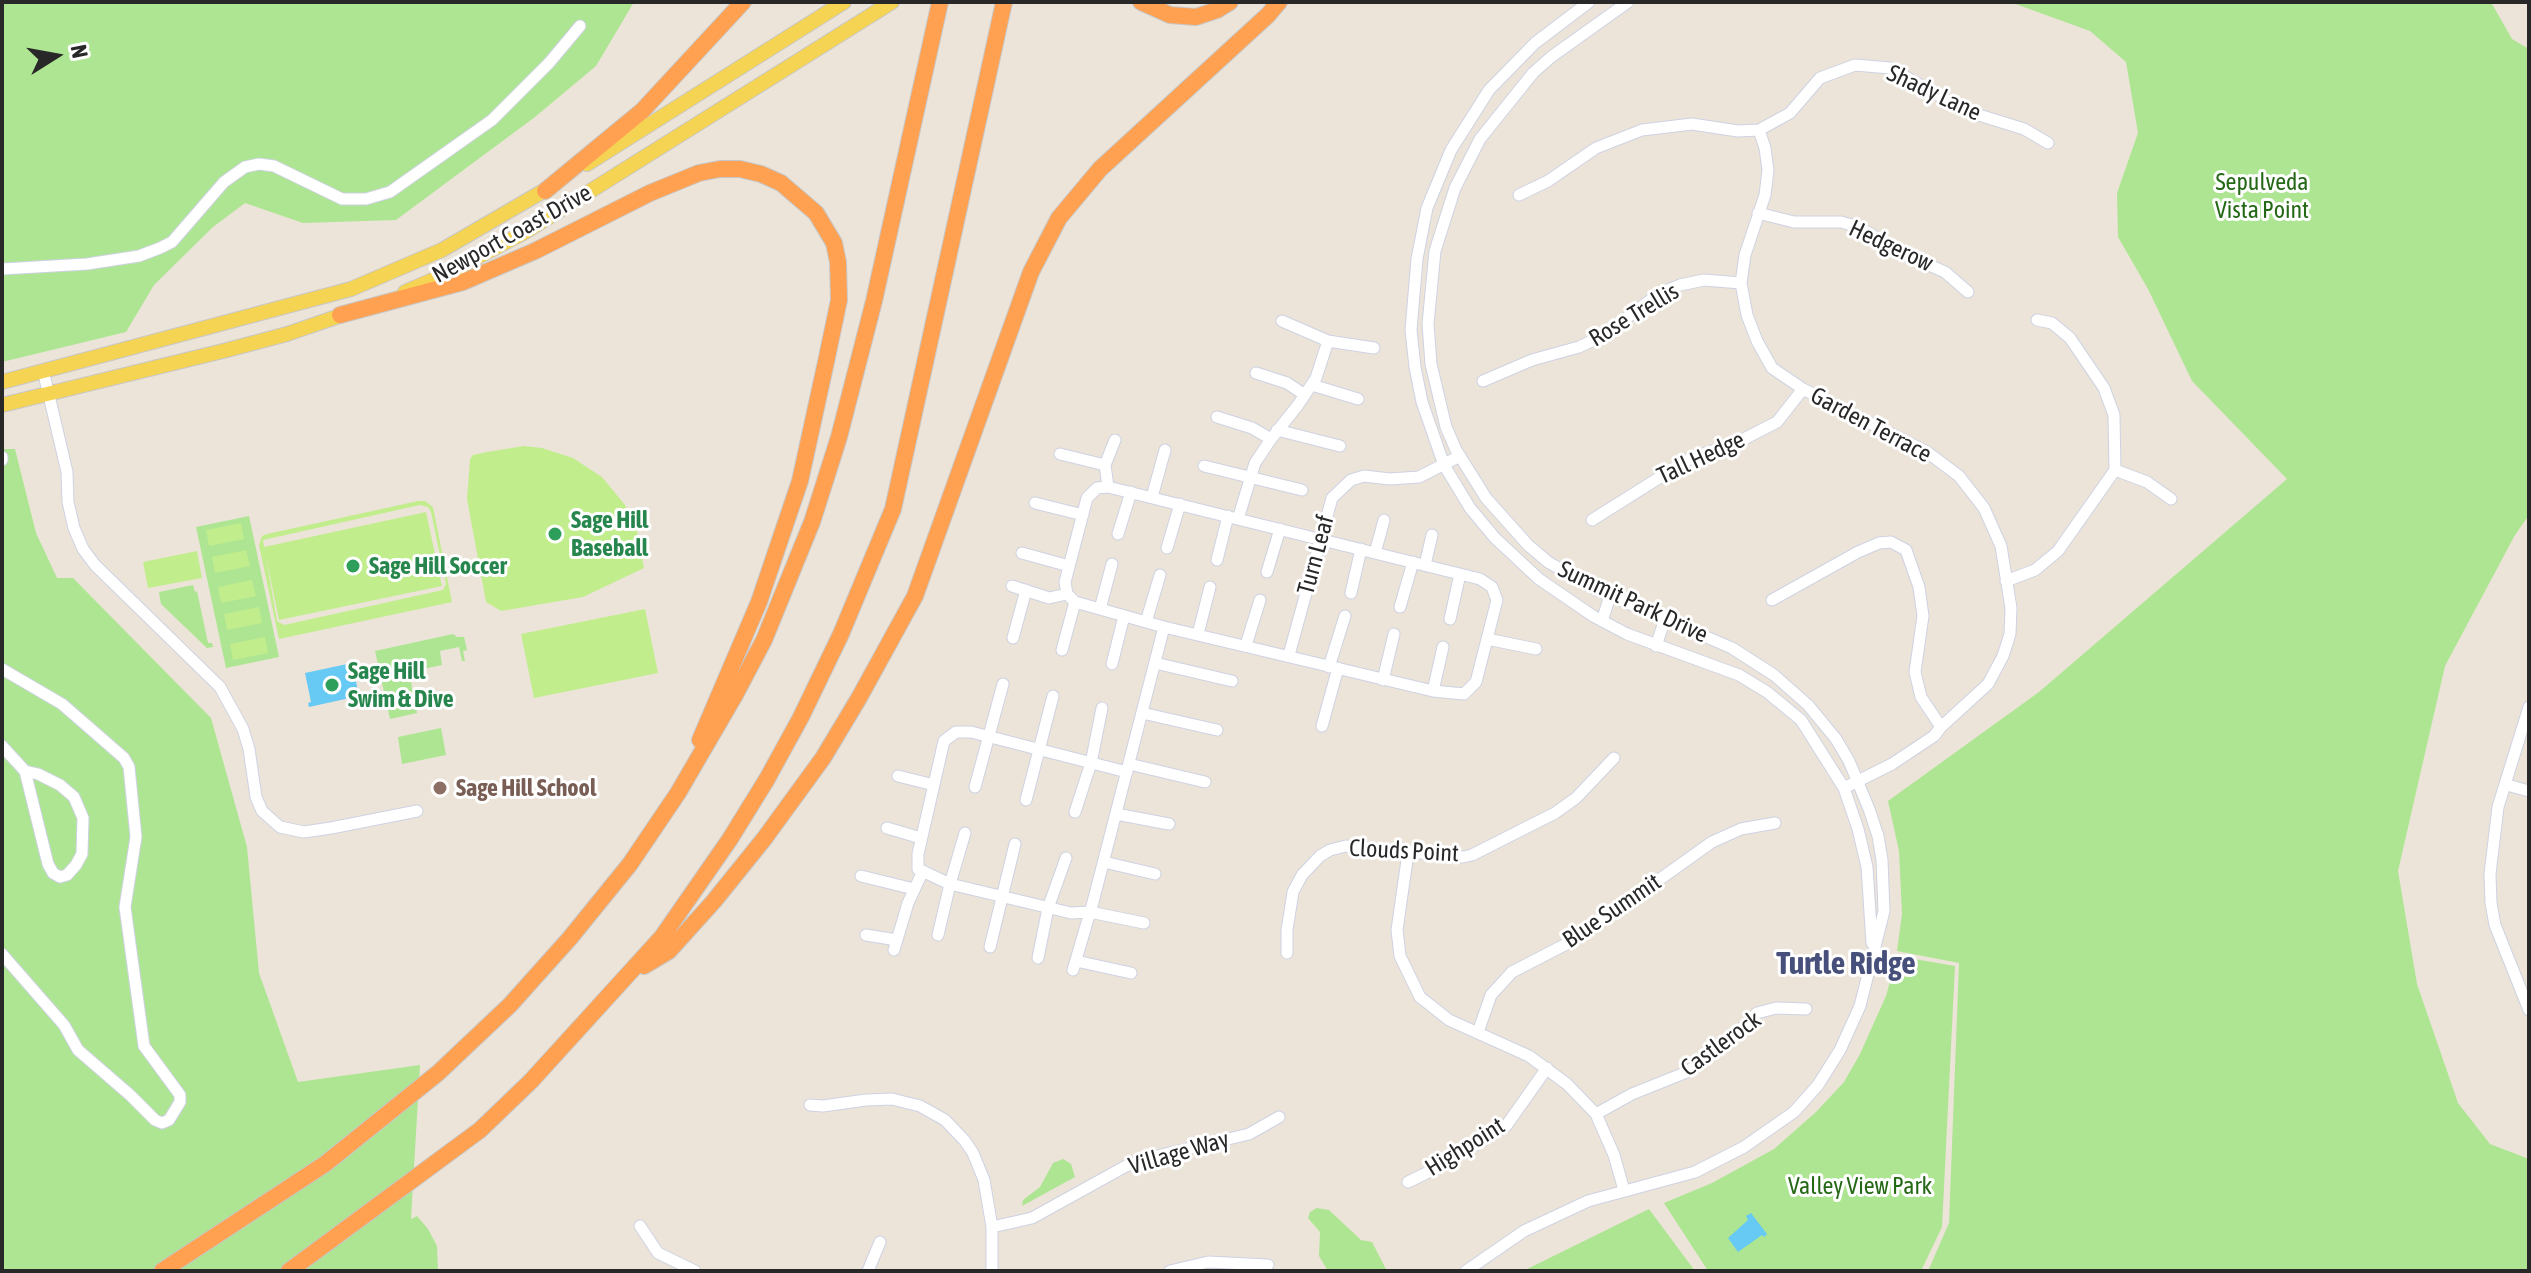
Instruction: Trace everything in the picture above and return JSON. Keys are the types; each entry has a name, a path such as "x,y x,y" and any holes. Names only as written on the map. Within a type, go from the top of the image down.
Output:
{"highway":[{"path":"545,191 642,111 743,2"},
{"path":"165,1269 325,1164 438,1073 510,1005 613,885 692,769 764,640 812,522 839,437 874,301 940,2"},
{"path":"289,1271 480,1130 531,1081 662,937 767,779 841,634 893,509 1004,2"},
{"path":"1141,2 1170,15 1196,17 1230,2"},
{"path":"626,977 669,951 714,901 812,773 859,698 915,596 1031,272 1059,218 1100,169 1279,2"},
{"path":"340,315 463,282 699,173 740,169 761,174 781,183 816,213 834,243 839,300 803,466 759,602 708,718 692,769"}],"main road":[{"name":"Newport Coast Drive","path":"2,382 351,289 442,250 545,191 844,2"},
{"name":"Newport Coast Drive","path":"2,405 242,346 340,315 442,276 525,232 892,2"}],"street":[{"name":"Summit Park Drive","path":"1589,2 1535,43 1489,90 1451,150 1427,208 1417,259 1411,330 1422,402 1444,465 1470,508 1495,538 1539,579 1602,621 1656,646 1739,675 1767,692 1801,720 1844,788 1858,829 1867,867 1873,960"},
{"name":"Summit Park Drive","path":"1466,1271 1524,1231 1588,1201 1695,1172 1744,1147 1794,1112 1818,1085 1840,1050 1860,1006 1884,911 1878,836 1858,781 1836,739 1791,688 1732,648 1610,596 1548,562 1528,545 1486,498 1446,427 1431,364 1428,324 1435,251 1455,188 1480,139 1533,73 1628,2"},
{"path":"2,269 87,264 139,256 160,248 179,235 224,182 245,167 259,164 274,166 342,199 366,199 390,192 492,120 549,63 580,26"},
{"name":"Shady Lane","path":"1759,130 1790,113 1820,78 1855,65 1890,68 1966,111 2024,129 2048,143"},
{"path":"1519,195 1548,181 1596,148 1642,130 1692,124 1738,131 1759,130"},
{"name":"Garden Terrace","path":"1759,130 1768,170 1765,195 1745,255 1741,283 1747,315 1757,341 1772,368 1803,389 1927,452 1959,476 1984,508 2001,546 2011,608 2010,634 2003,656 1988,684 1934,736 1892,764 1844,788"},
{"name":"Hedgerow","path":"1758,213 1794,222 1841,222 1859,227 1899,252 1945,272 1968,292"},
{"name":"Rose Trellis","path":"1483,381 1602,336 1660,293 1680,285 1704,280 1741,283"},
{"path":"2006,581 2035,570 2058,551 2115,470 2114,415 2104,388 2070,338 2052,323 2037,320"},
{"path":"1282,321 1328,341 1374,348"},
{"path":"1217,560 1255,463 1308,390 1328,341"},
{"path":"43,370 67,472 68,502 83,549 95,565 220,687 243,729 256,797 262,811 280,827 304,832 417,811"},
{"path":"1256,373 1308,390 1358,399"},
{"name":"Tall Hedge","path":"1592,520 1689,459 1736,443 1777,422 1803,389"},
{"path":"1217,417 1274,434 1340,446"},
{"path":"1108,487 1105,465 1115,440"},
{"path":"1152,497 1165,450"},
{"path":"1060,454 1105,465"},
{"name":"Turn Leaf","path":"1289,655 1332,498 1351,480 1364,476 1390,479 1419,477 1460,456"},
{"path":"1204,466 1302,490"},
{"path":"2115,470 2147,482 2171,499"},
{"path":"1012,586 1049,598 1071,598 1164,627 1383,680 1464,694 1476,682 1497,600 1492,587 1480,579 1131,492 1097,488 1087,498 1065,582 1071,598 1062,650"},
{"path":"1118,534 1131,492"},
{"path":"1035,503 1083,515"},
{"path":"1167,548 1180,504"},
{"path":"1375,553 1384,520"},
{"path":"1267,572 1280,529"},
{"path":"1400,607 1432,535"},
{"path":"1772,600 1879,543 1891,542 1906,550 1919,587 1923,616 1915,672 1921,697 1941,727"},
{"path":"1351,593 1361,549"},
{"path":"1022,553 1069,566"},
{"path":"1100,609 1112,564"},
{"path":"1450,619 1460,574"},
{"path":"1146,622 1160,575"},
{"path":"1198,634 1210,587"},
{"path":"1013,638 1026,590"},
{"path":"1602,621 1610,596"},
{"path":"1246,645 1260,600"},
{"path":"1112,664 1124,616"},
{"path":"1322,726 1345,616"},
{"path":"1656,646 1665,619"},
{"path":"1131,973 1074,966 1164,627"},
{"path":"1383,680 1394,634"},
{"path":"1487,639 1536,649"},
{"path":"1433,691 1443,647"},
{"path":"1155,663 1232,681"},
{"path":"2,669 62,704 124,758 129,767 136,837 125,907 142,1039 148,1054 180,1095 180,1102 169,1120 162,1123 155,1120 78,1050 64,1025 2,954"},
{"path":"975,787 1003,684"},
{"path":"1026,800 1053,696"},
{"path":"2529,707 2498,807 2490,874 2495,925 2529,1010"},
{"path":"1075,812 1091,763 1102,708"},
{"path":"1142,713 1217,730"},
{"path":"866,935 896,945 920,870 921,838 944,741 956,732 989,736 1091,763 1205,782"},
{"path":"2,746 25,771 48,864 53,873 60,877 67,875 82,854 83,818 74,797 60,785 25,771"},
{"name":"Clouds Point","path":"1287,953 1293,892 1302,875 1330,850 1346,846 1463,857 1488,849 1555,813 1576,798 1614,758"},
{"path":"898,776 934,785"},
{"path":"2507,785 2529,791"},
{"path":"1116,814 1169,824"},
{"name":"Blue Summit","path":"1478,1032 1491,995 1512,972 1576,939 1712,842 1741,829 1775,823"},
{"path":"887,828 921,838"},
{"path":"938,935 965,833"},
{"path":"990,947 1015,844"},
{"path":"1408,853 1397,930 1400,956 1420,997 1449,1020 1529,1056 1567,1084 1596,1114 1614,1155 1624,1190"},
{"path":"1038,958 1048,908 1066,858"},
{"path":"1104,862 1155,874"},
{"path":"920,870 950,884 1048,908 1071,913 1090,912 1144,923"},
{"path":"861,876 914,889"},
{"name":"Castlerock","path":"1596,1114 1632,1094 1687,1072 1726,1044 1757,1013 1776,1008 1806,1009"},
{"name":"Highpoint","path":"1408,1182 1445,1164 1506,1126 1547,1068"},
{"path":"810,1105 866,1100 906,1101 933,1112 956,1130 973,1153 984,1180 992,1227 992,1271"},
{"name":"Village Way","path":"992,1227 1032,1218 1126,1166 1249,1134 1279,1117"},
{"path":"640,1226 658,1253 695,1271"},
{"path":"868,1271 880,1242"},
{"path":"1170,1271 1208,1262 1268,1265"}],"green space":[{"path":"2,2 634,2 596,66 535,117 396,220 303,223 245,203 213,227 154,285 126,332 2,362"},
{"name":"Sepulveda Vista Point","path":"2010,2 2491,2 2512,39 2529,49 2529,515 2515,535 2445,666 2398,871 2417,984 2458,1103 2490,1144 2529,1159 2529,1271 1928,1271 1949,1223 1959,963 1897,951 1902,914 1899,851 1888,801 2039,692 2287,479 2192,381 2148,289 2118,237 2117,193 2138,133 2126,62 2090,31"},
{"name":"Sage Hill Baseball","path":"524,446 573,458 602,477 625,505 636,526 644,568 583,597 501,611 486,602 467,499 470,459 473,455"},
{"path":"2,449 15,449 36,533 57,578 73,578 211,718 247,847 259,973 298,1082 420,1065 411,1219 417,1216 437,1246 438,1271 2,1271"},
{"path":"425,501 433,507 452,602 279,639 259,545 262,536","holes":["420,505 428,507 446,584 443,590 284,625 277,621 263,540"]},
{"name":"Sage Hill Soccer","path":"426,512 442,586 279,620 264,547"},
{"path":"249,516 279,657 226,668 196,527"},
{"path":"241,523 244,539 209,546 206,530"},
{"path":"246,550 250,566 215,573 212,557"},
{"path":"197,551 202,578 148,588 143,562"},
{"path":"252,580 256,596 221,603 218,587"},
{"path":"193,585 208,643 212,643 213,647 207,648 161,604 159,592"},
{"path":"259,607 262,623 227,630 224,614"},
{"path":"645,609 658,673 534,698 521,634"},
{"path":"453,634 464,637 467,650 463,651 465,661 462,661 459,647 440,651 442,665 409,672 417,713 390,719 375,651"},
{"path":"265,637 268,653 233,660 230,644"},
{"path":"441,728 446,755 402,764 398,737"},
{"name":"Valley View Park","path":"1897,956 1955,966 1942,1227 1921,1271 1708,1271 1664,1203 1712,1183 1774,1149 1816,1112 1844,1082 1860,1054 1886,996"},
{"path":"1063,1159 1071,1164 1075,1177 1022,1206 1023,1200 1040,1187 1053,1163"},
{"path":"1317,1208 1329,1210 1361,1240 1372,1242 1387,1271 1328,1271 1319,1256 1320,1232 1308,1218 1310,1212"},
{"path":"1649,1209 1695,1271 1523,1271"}],"water":[{"name":"Sage Hill Swim & Dive","path":"352,663 359,696 309,707 308,703 311,702 305,673"},
{"path":"1751,1213 1767,1234 1738,1252 1728,1238 1748,1220 1746,1216"}],"place":[{"name":"Sage Hill Baseball","path":"555,534"},
{"name":"Sage Hill Soccer","path":"353,566"},
{"name":"Sage Hill Swim & Dive","path":"332,685"},
{"name":"Sage Hill School","path":"440,788"}],"district":[{"name":"Turtle Ridge","path":"1846,964"}]}
